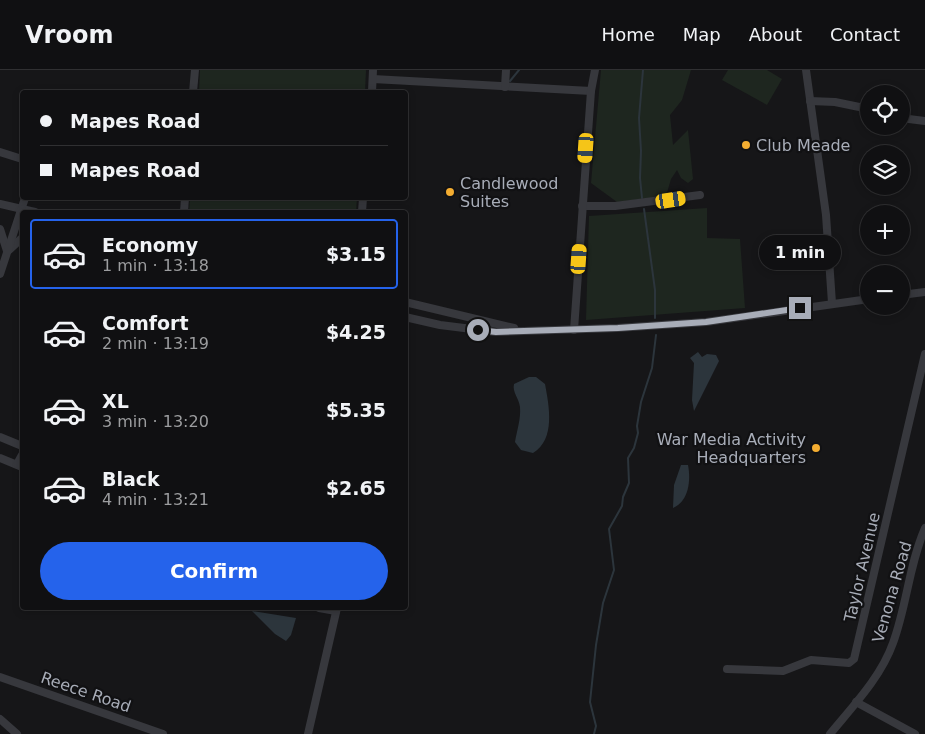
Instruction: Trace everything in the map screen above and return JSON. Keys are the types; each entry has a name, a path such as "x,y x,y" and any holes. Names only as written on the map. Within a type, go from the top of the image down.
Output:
{"street":[{"path":"193,90 195,70"},
{"path":"372,90 373,70"},
{"path":"505,87 506,70"},
{"path":"574,330 591,91 595,70"},
{"path":"806,70 826,215 832,303"},
{"path":"373,79 591,91"},
{"path":"810,101 835,102 860,107"},
{"path":"910,119 925,121"},
{"path":"0,152 20,158"},
{"path":"582,206 615,206 700,195"},
{"path":"21,209 24,200"},
{"path":"0,204 26,210"},
{"path":"0,274 20,212"},
{"path":"0,229 7,251"},
{"path":"7,251 20,240"},
{"path":"911,293 925,286"},
{"path":"911,293 925,292"},
{"path":"408,318 450,326 496,332 574,330 706,322 860,300"},
{"path":"408,303 528,331"},
{"name":"Taylor Avenue","path":"727,668 783,671 802,662 848,663 854,659 925,354"},
{"path":"0,437 20,445"},
{"path":"0,458 20,466"},
{"name":"Venona Road","path":"830,734 885,663 894,642 916,552 925,528"},
{"path":"308,734 337,610"},
{"name":"Reece Road","path":"0,677 163,734"},
{"path":"856,702 915,734"},
{"path":"0,719 12,732"}],"shaded area":[{"path":"200,70 366,70 365,90 199,90"},
{"path":"601,70 691,70 682,100 670,115 673,145 688,130 693,179 688,183 681,178 677,170 671,179 666,196 617,202 591,183"},
{"path":"728,70 767,70 782,79 767,105 722,80"},
{"path":"190,200 357,200 356,210 189,210"},
{"path":"707,208 707,238 740,239 745,308 586,320 589,216"},
{"path":"698,352 702,357 707,354 716,355 719,361 694,411 692,400 694,363 690,358"},
{"path":"529,377 536,377 545,384 549,412 548,431 545,439 533,453 521,450 515,442 520,411 514,384"},
{"path":"681,465 688,465 688,490 683,500 673,508 674,485"},
{"path":"252,611 296,618 291,635 286,641 275,634"}],"waterway":[{"path":"510,81 519,70"},
{"path":"642,198 639,118 643,70"},
{"path":"644,209 655,290 655,318"},
{"path":"594,734 596,726 590,702 596,645 603,603 614,570 609,529 622,506 623,497 629,483 628,458 634,448 638,433 637,426 641,402 652,368 656,335"}],"place":[{"name":"Club Meade","path":"746,145"},
{"name":"Candlewood Suites","path":"450,192"},
{"name":"War Media Activity Headquarters","path":"816,448"}],"route":[{"path":"478,330 496,332 618,328 706,322 800,308"}]}
